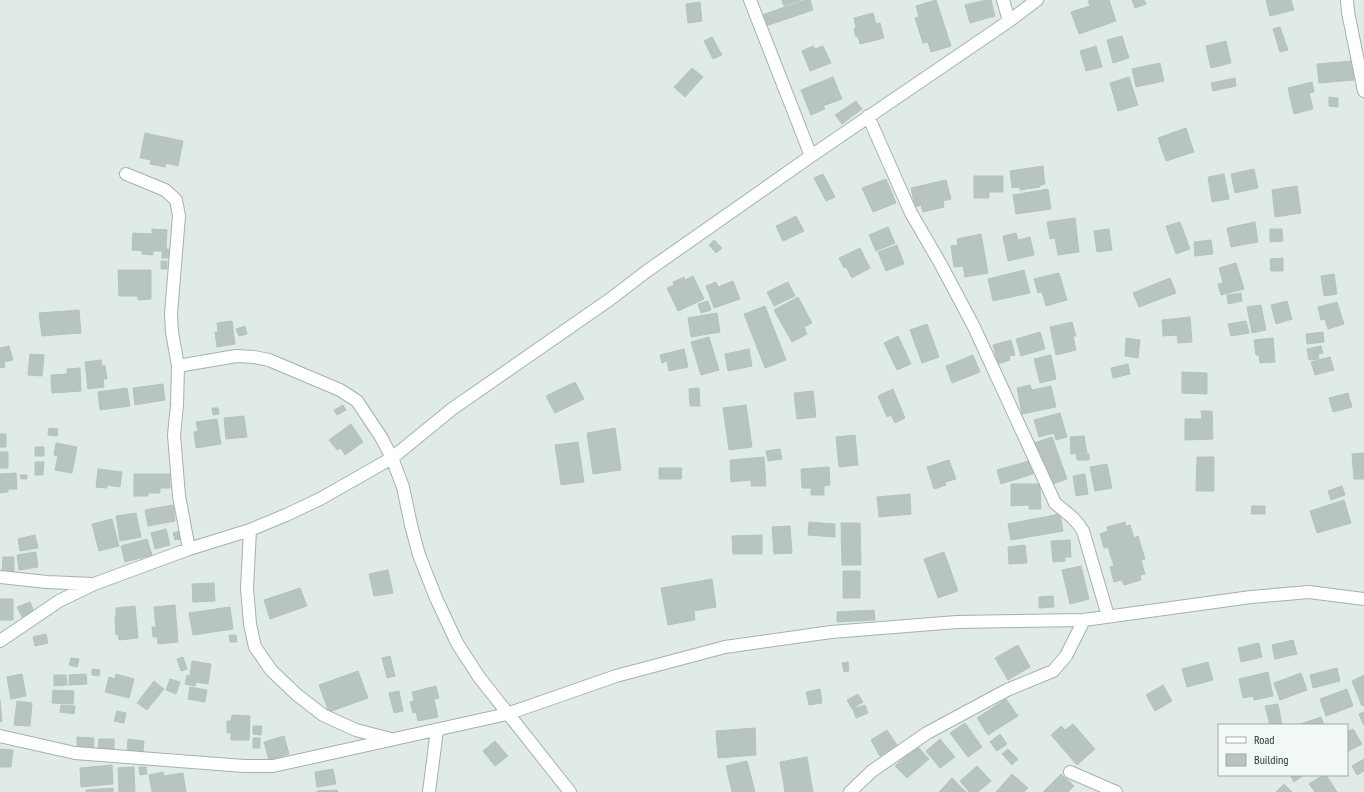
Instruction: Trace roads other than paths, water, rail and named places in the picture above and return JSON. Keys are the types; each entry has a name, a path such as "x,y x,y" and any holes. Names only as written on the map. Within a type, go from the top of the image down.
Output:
{"street":[{"path":"750,0 811,156"},
{"path":"1003,0 1009,21"},
{"path":"0,641 59,601 94,584 189,549 250,530 286,515 320,499 392,458 452,409 609,300 647,271 868,116 1009,21 1037,0"},
{"path":"1347,0 1348,12 1364,91"},
{"path":"868,116 911,213 974,327 1055,503 1079,522 1108,616"},
{"path":"126,174 166,190 176,200 179,216 171,314 172,332 178,366 177,405 174,435 175,463 179,496 189,549"},
{"path":"178,366 236,356 269,360 340,390 357,402 381,436 392,458 402,487 410,525 420,555 436,598 457,643 479,677 507,714 570,792"},
{"path":"250,530 247,588 250,624 259,653 271,670 296,694 323,715 356,730 394,740"},
{"path":"0,577 47,582 94,584"},
{"path":"0,736 75,753 222,764 273,766 507,714 616,676 725,647 831,632 941,623 1084,620 1251,597 1310,592 1364,599"},
{"path":"850,792 872,771 927,733 1007,690 1053,671 1066,656 1084,620"},
{"path":"429,792 437,730"},
{"path":"1070,772 1116,792"}]}
